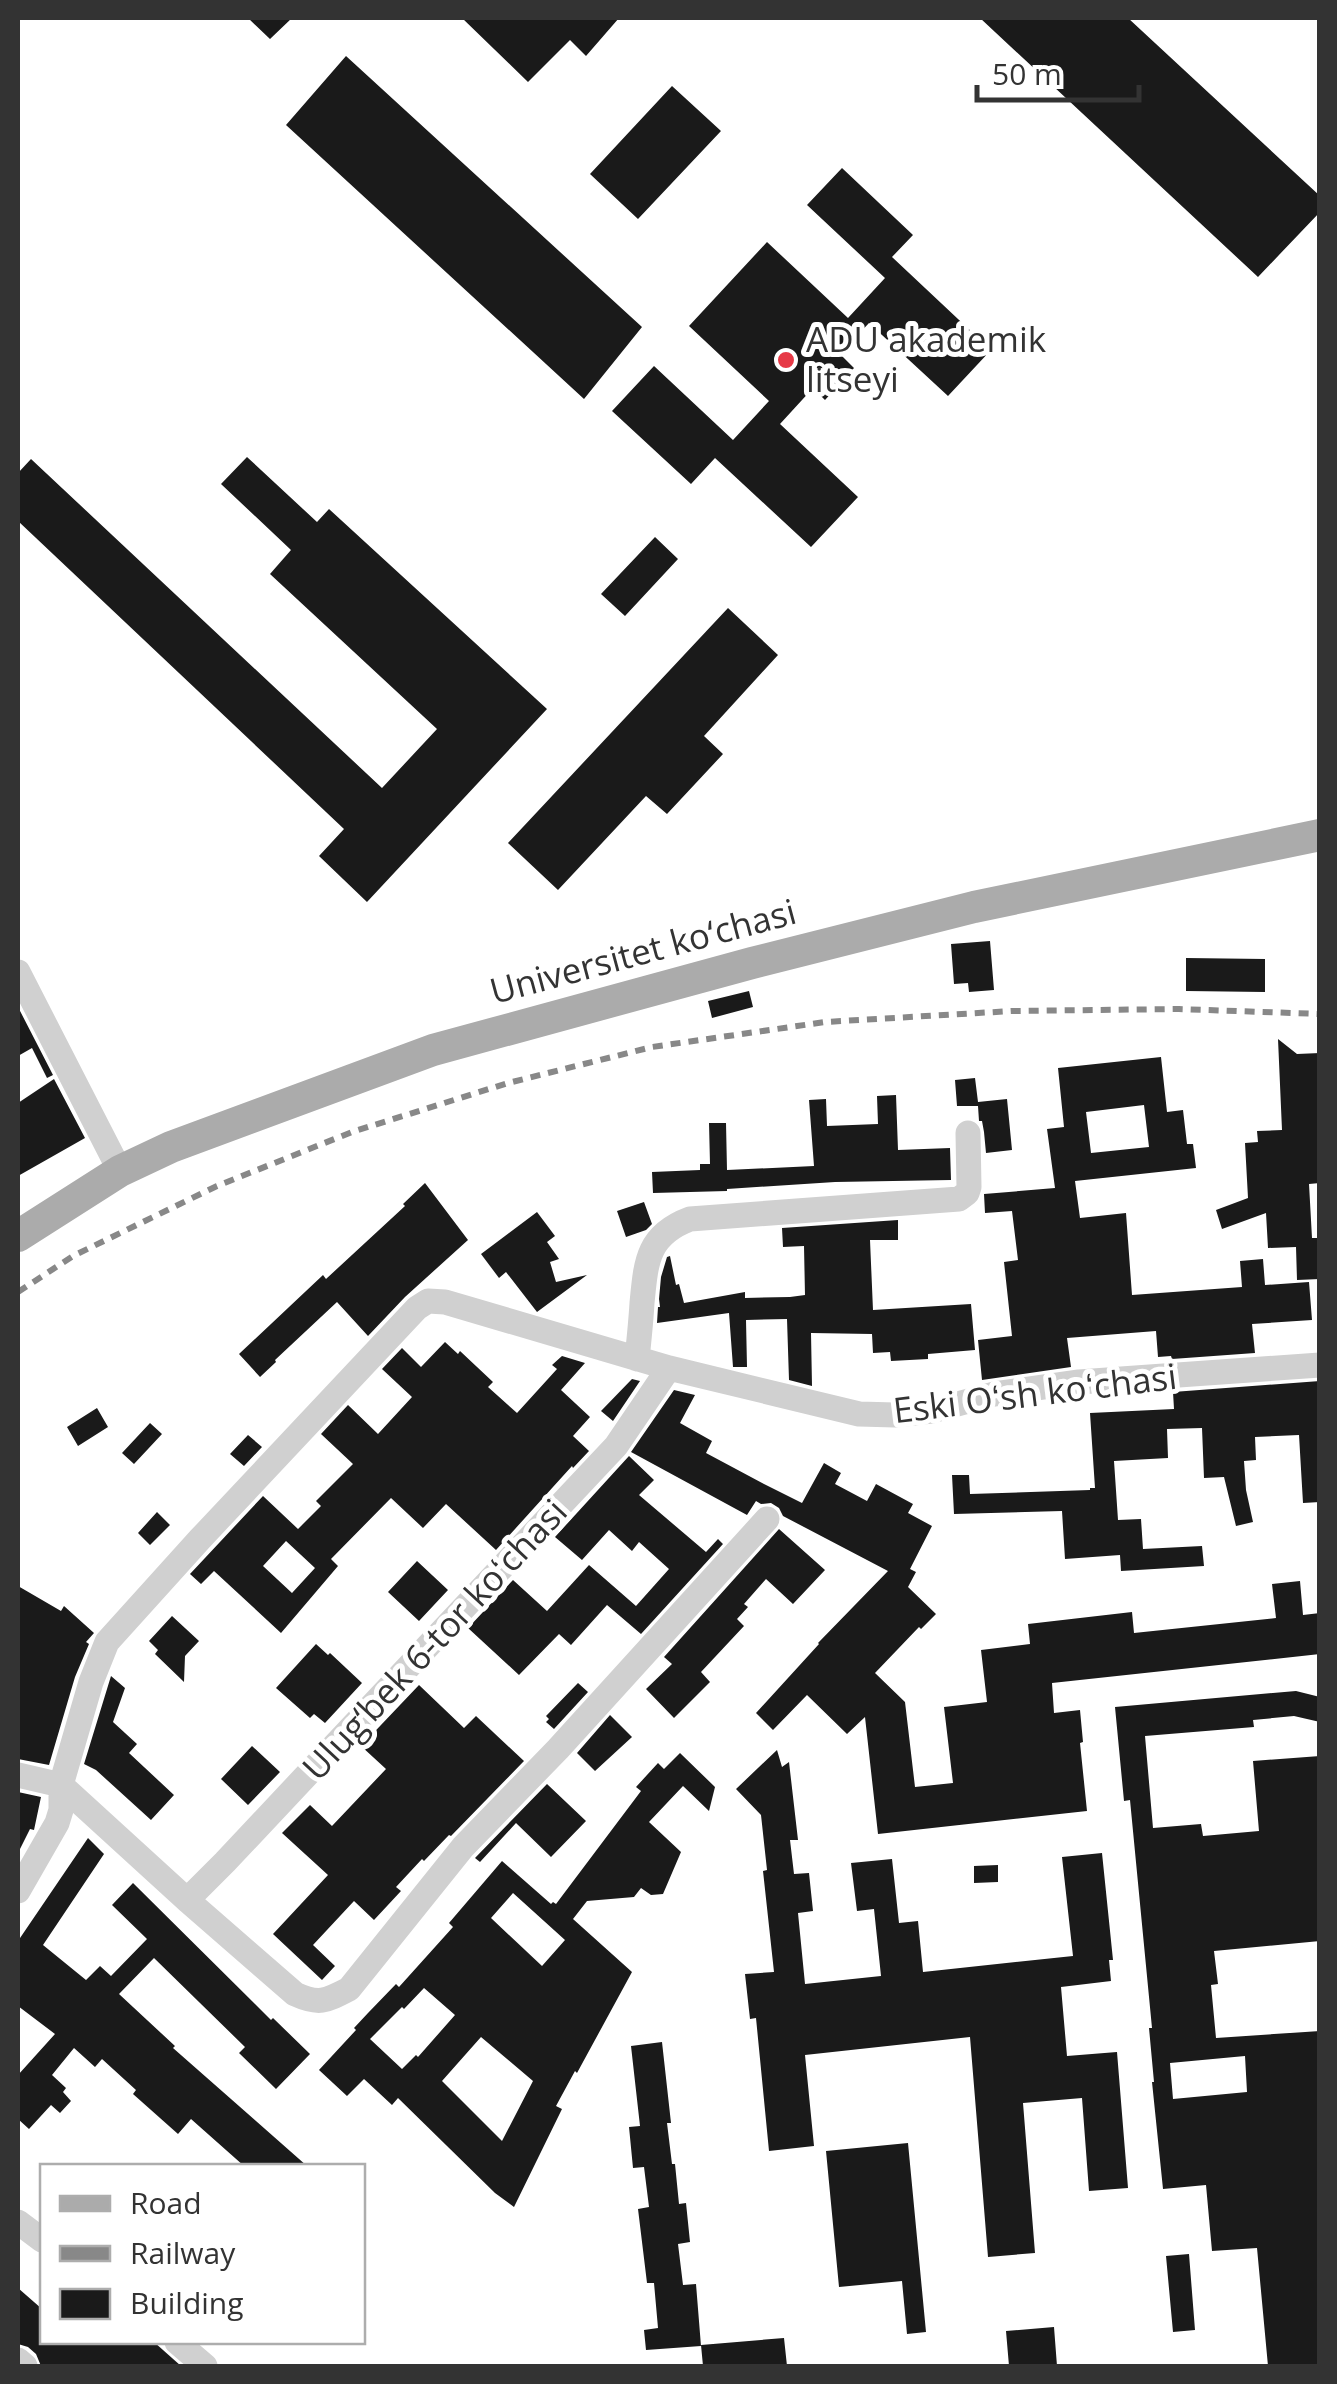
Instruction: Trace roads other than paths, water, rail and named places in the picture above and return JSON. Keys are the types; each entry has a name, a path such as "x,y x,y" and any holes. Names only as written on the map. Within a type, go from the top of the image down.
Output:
{"main road":[{"name":"Universitet kо‘chasi","path":"18,1236 120,1171 171,1147 433,1050 752,962 974,907 1320,835"}],"street":[{"path":"18,972 120,1171"},
{"path":"638,1359 646,1264 653,1247 669,1229 690,1219 959,1199 968,1193 969,1187 968,1133"},
{"name":"Eski Oʻsh koʻchasi","path":"18,1891 57,1822 62,1784 91,1682 107,1642 416,1308 428,1300 668,1368 860,1414 932,1410 1031,1387 1320,1365"},
{"name":"Ulug‘bek 6-tor koʻchasi","path":"187,1900 616,1446 668,1368"},
{"path":"18,1775 62,1784 295,1994 316,2002 330,1999 348,1988 463,1848 767,1519"},
{"path":"18,2222 40,2238"},
{"path":"178,2344 205,2366"},
{"path":"18,2360 24,2366"}],"railway":[{"path":"18,1292 73,1256 217,1186 352,1132 508,1083 652,1047 825,1022 1012,1011 1179,1009 1320,1014"}],"place":[{"name":"ADU akademik litseyi","path":"786,360"}]}
